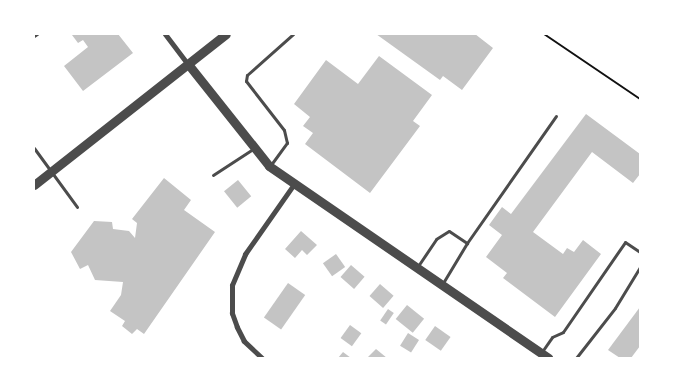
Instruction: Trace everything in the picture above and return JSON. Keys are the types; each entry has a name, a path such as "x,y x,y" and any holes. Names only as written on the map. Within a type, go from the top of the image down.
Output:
{"street":[{"path":"165,34 253,149 269,166 548,358"},
{"path":"34,185 226,34"},
{"path":"262,358 244,341 237,327 231,306 232,285 245,254 294,184"}],"lane":[{"path":"269,166 287,143 284,130 246,81 247,75 293,34"},
{"path":"443,284 467,243 556,116"},
{"path":"34,148 77,207"},
{"path":"212,175 253,149"},
{"path":"416,268 436,239 449,232 467,243"},
{"path":"540,353 552,337 563,332 625,242 640,252"},
{"path":"576,358 615,308 640,268"}],"path":[{"path":"544,34 640,99"}],"building":[{"path":"118,34 133,53 83,91 64,66 88,47 83,40 78,43 72,35"},
{"path":"376,34 475,34 493,48 462,90 443,76 440,80"},
{"path":"379,56 432,95 413,121 420,126 370,193 305,144 313,133 303,126 310,117 294,104 326,60 358,84"},
{"path":"586,114 640,154 640,174 633,183 592,152 533,232 563,254 567,248 574,252 583,240 601,254 555,317 503,278 507,273 486,257 502,235 489,225 502,207 511,214"},
{"path":"164,178 191,200 184,210 215,232 144,334 137,329 132,334 122,326 125,321 110,311 121,295 123,282 95,280 88,265 80,269 71,252 94,221 112,222 113,229 129,231 135,238 137,223 132,219"},
{"path":"238,180 251,196 237,208 224,191"},
{"path":"301,231 317,245 307,255 302,250 295,258 285,249"},
{"path":"336,254 345,267 332,276 323,263"},
{"path":"351,265 365,277 354,289 341,277"},
{"path":"288,283 305,295 281,329 264,317"},
{"path":"380,284 394,296 383,308 370,296"},
{"path":"407,305 424,319 413,333 396,319"},
{"path":"640,307 640,346 631,358 620,358 608,350"},
{"path":"388,309 394,313 386,325 380,321"},
{"path":"350,325 361,333 352,346 341,338"},
{"path":"435,326 451,337 441,351 425,340"},
{"path":"408,333 419,340 411,353 400,346"},
{"path":"376,349 387,358 367,358"},
{"path":"343,352 351,358 338,358"}]}
